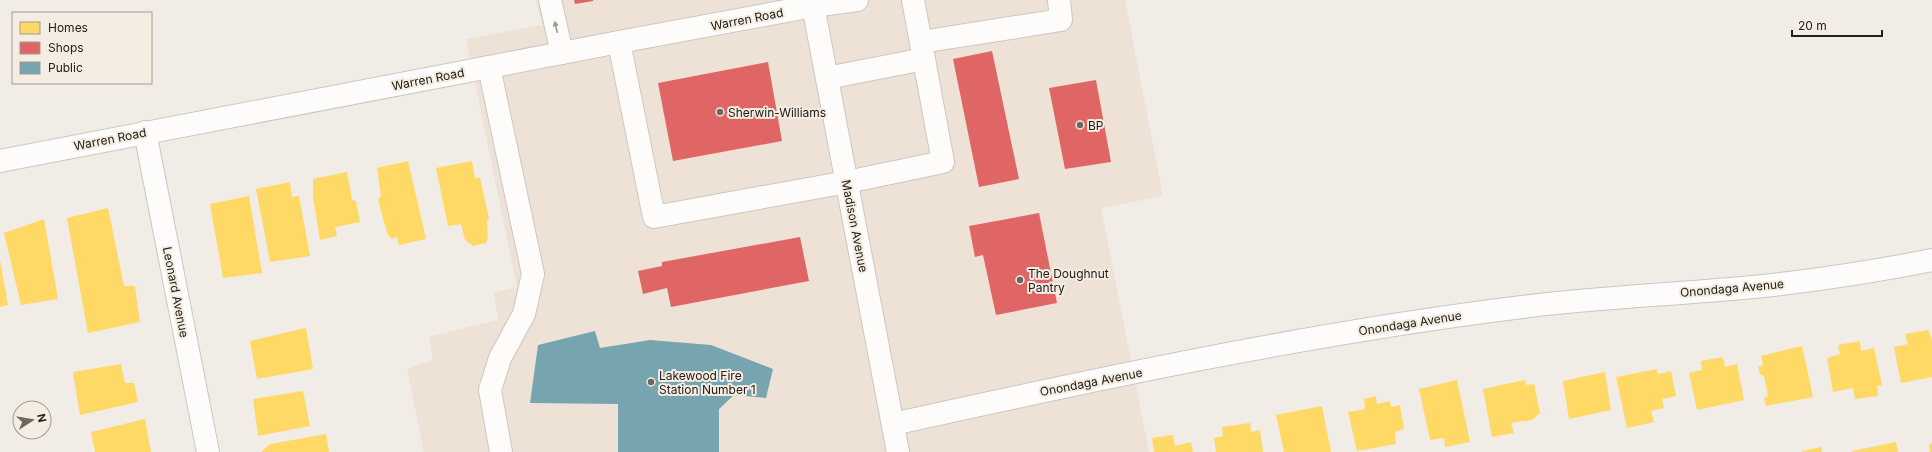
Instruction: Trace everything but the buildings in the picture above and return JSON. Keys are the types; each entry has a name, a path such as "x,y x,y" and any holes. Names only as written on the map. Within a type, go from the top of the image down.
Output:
{"street":[{"path":"550,0 562,53"},
{"name":"Warren Road","path":"0,161 619,42 812,3 857,0"},
{"path":"619,42 654,217 847,182 943,162 913,0"},
{"path":"827,78 922,51 1061,20 1059,0"},
{"name":"Madison Avenue","path":"812,3 898,452"},
{"path":"489,67 533,274 524,314 500,358 490,390 501,452"},
{"name":"Leonard Avenue","path":"145,132 208,452"},
{"name":"Onondaga Avenue","path":"893,424 1023,395 1339,334 1425,320 1526,306 1779,284 1862,274 1932,260"}],"shaded area":[{"path":"536,0 1125,0 1163,196 1101,208 1149,452 424,452 407,369 433,360 429,337 498,320 494,293 517,287 466,39 542,25"}],"place":[{"name":"Sherwin-Williams","path":"720,112"},
{"name":"BP","path":"1080,125"},
{"name":"The Doughnut Pantry","path":"1020,280"},
{"name":"Lakewood Fire Station Number 1","path":"651,382"}]}
